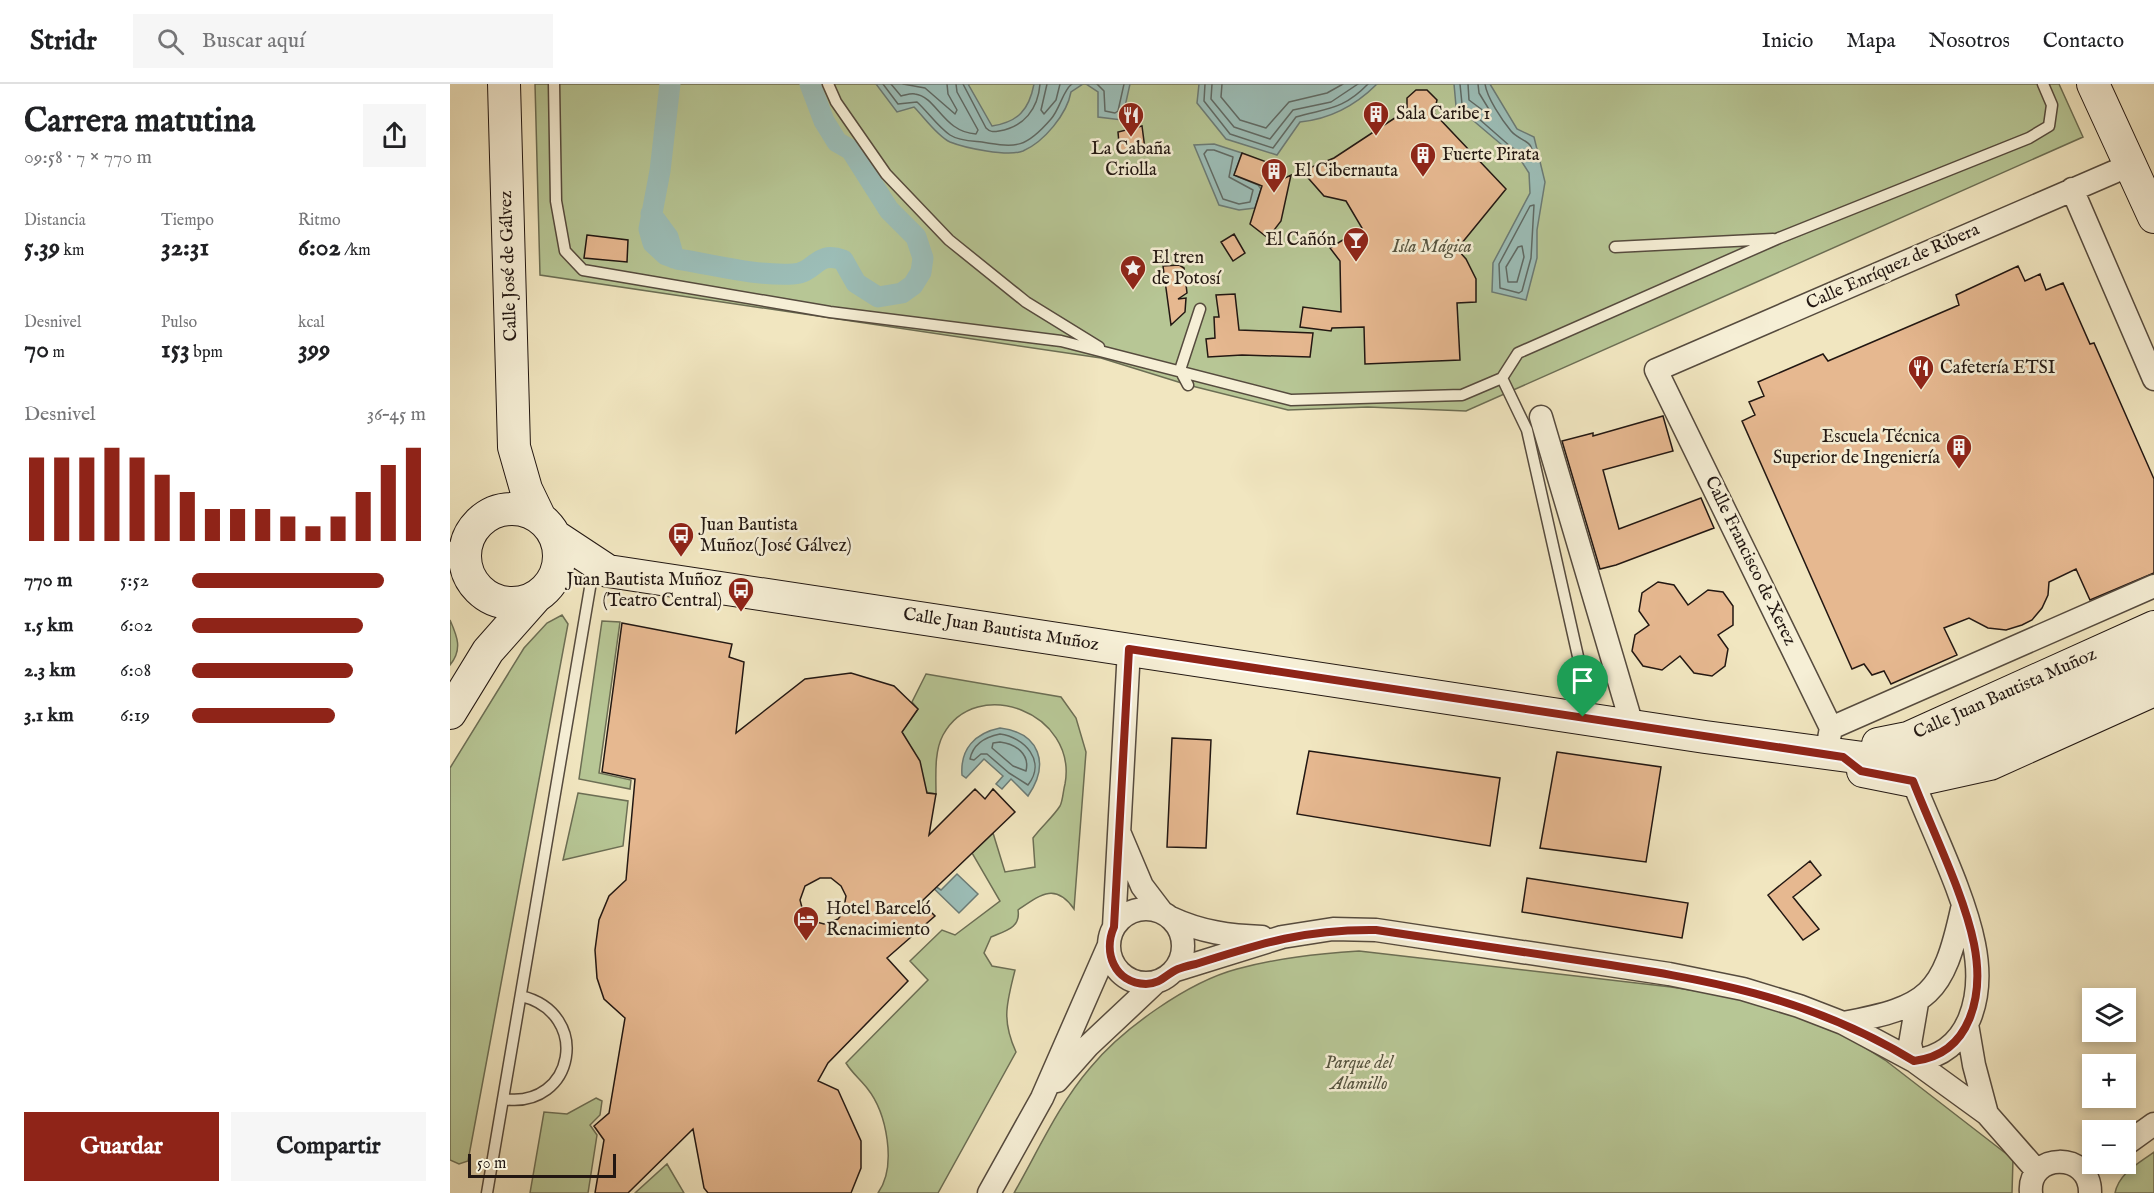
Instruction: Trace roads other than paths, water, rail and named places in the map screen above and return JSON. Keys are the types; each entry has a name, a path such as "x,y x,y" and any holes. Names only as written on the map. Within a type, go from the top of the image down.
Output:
{"street":[{"name":"Calle José de Gálvez","path":"504,84 514,447 526,489 547,526"},
{"path":"2093,84 2154,217"},
{"name":"Calle Enríquez de Ribera","path":"1656,370 2130,165"},
{"path":"2072,189 2154,379"},
{"name":"Calle Francisco de Xerez","path":"1656,370 1833,746"},
{"path":"1541,417 1632,725"},
{"name":"Calle José de Gálvez","path":"480,521 501,498 514,447"},
{"path":"450,713 488,651 542,592 559,562 547,526 524,510 509,509 493,512 480,521 457,555 479,590 488,651"},
{"name":"Calle Juan Bautista Muñoz","path":"547,526 600,573"},
{"name":"Calle Juan Bautista Muñoz","path":"542,592 600,573 1129,649 1632,725 1833,746 1870,745 1908,738 2154,627"},
{"path":"1833,746 2154,586"},
{"path":"479,590 500,602 524,602 542,592"},
{"path":"1129,649 1112,936 1115,967 1133,981 1155,983"},
{"path":"1833,746 1878,760 1911,757 1966,743 2154,659"},
{"path":"1833,746 1861,771 1913,781 1990,764 2154,690"},
{"path":"1913,781 1963,907 1974,944 1977,974 1974,998 1963,1035 1951,1047 1935,1057 1914,1061"},
{"path":"1118,830 1142,886 1183,937 1182,960 1176,970"},
{"path":"1914,1061 1910,1044 1924,996 1952,955 1963,907"},
{"path":"989,1193 1042,1098 1121,918 1140,909 1166,915 1195,929 1238,936 1282,937"},
{"path":"1042,1098 1088,1046 1155,983 1176,970 1282,937 1333,929 1376,930 1743,988 1799,1006 1843,1023 1914,1061 1987,1114 2037,1171"},
{"path":"1843,1023 1890,1014 1924,996 1955,985 1969,991 1974,998"},
{"path":"1967,1024 1974,1065 1987,1114"},
{"path":"2136,1137 2154,1124"},
{"path":"2031,1193 2032,1179 2037,1171 2044,1165 2062,1160 2079,1167 2091,1177"}],"lane":[{"path":"554,84 556,201 565,251 583,270 830,312 1061,341 1291,400 1462,395 1502,378 1518,353 1779,238 2029,138 2049,126 2052,105 2043,84"},
{"path":"828,84 836,102 886,174 949,240 1026,302 1108,353"},
{"path":"1615,247 1779,238"},
{"path":"1188,385 1180,370 1200,309"},
{"path":"1502,378 1527,430 1586,692 1583,717"},
{"path":"487,1193 521,996 600,573"},
{"path":"504,1099 524,1100 543,1092 558,1078 566,1059 566,1037 557,1018 542,1003 521,996"}],"water":[{"path":"876,84 968,84 992,126 1009,121 1021,113 1029,101 1034,84 1083,84 1071,92 1060,118 1039,141 1023,151 1007,153 976,149 950,142 936,131 914,107 897,112"},
{"path":"1086,84 1130,84 1122,120 1098,117 1098,92"},
{"path":"1199,84 1377,84 1360,99 1342,110 1322,118 1300,122 1277,155 1226,139 1197,103"},
{"path":"1454,84 1490,84 1517,129 1534,137 1545,182 1537,230 1537,258 1526,300 1492,292 1493,263 1530,193 1529,173 1522,162 1456,106"},
{"path":"1214,144 1242,153 1234,175 1258,185 1261,189 1255,208 1239,210 1219,205 1194,145"},
{"path":"1000,728 1024,736 1037,752 1039,773 1028,796 1011,779 1002,789 996,784 1003,776 984,759 966,778 962,775 964,757 971,744 983,734"},
{"path":"957,874 978,894 959,913 924,879 941,890"}],"waterway":[{"path":"670,84 660,171 649,229 653,243 666,255 735,270 778,274 801,273 821,260 834,258 843,260 856,283 878,297 902,293 913,285 921,272 923,258 916,237 889,210 851,150 837,142 824,121 810,84"},
{"path":"651,214 668,237 674,258"}],"place":[{"name":"Sala Caribe 1","path":"1376,137"},
{"name":"La Cabaña Criolla","path":"1131,138"},
{"name":"Fuerte Pirata","path":"1423,178"},
{"name":"El Cibernauta","path":"1274,194"},
{"name":"El Cañón","path":"1356,263"},
{"name":"El tren de Potosí","path":"1133,291"},
{"name":"Cafetería ETSI","path":"1921,391"},
{"name":"Escuela Técnica Superior de Ingeniería","path":"1959,470"},
{"name":"Juan Bautista Muñoz(José Gálvez)","path":"681,558"},
{"name":"Juan Bautista Muñoz (Teatro Central)","path":"741,613"},
{"name":"Hotel Barceló Renacimiento","path":"806,942"}],"park label":[{"name":"Isla Mágica","path":"1432,247"},
{"name":"Parque del Alamillo","path":"1359,1073"}]}
